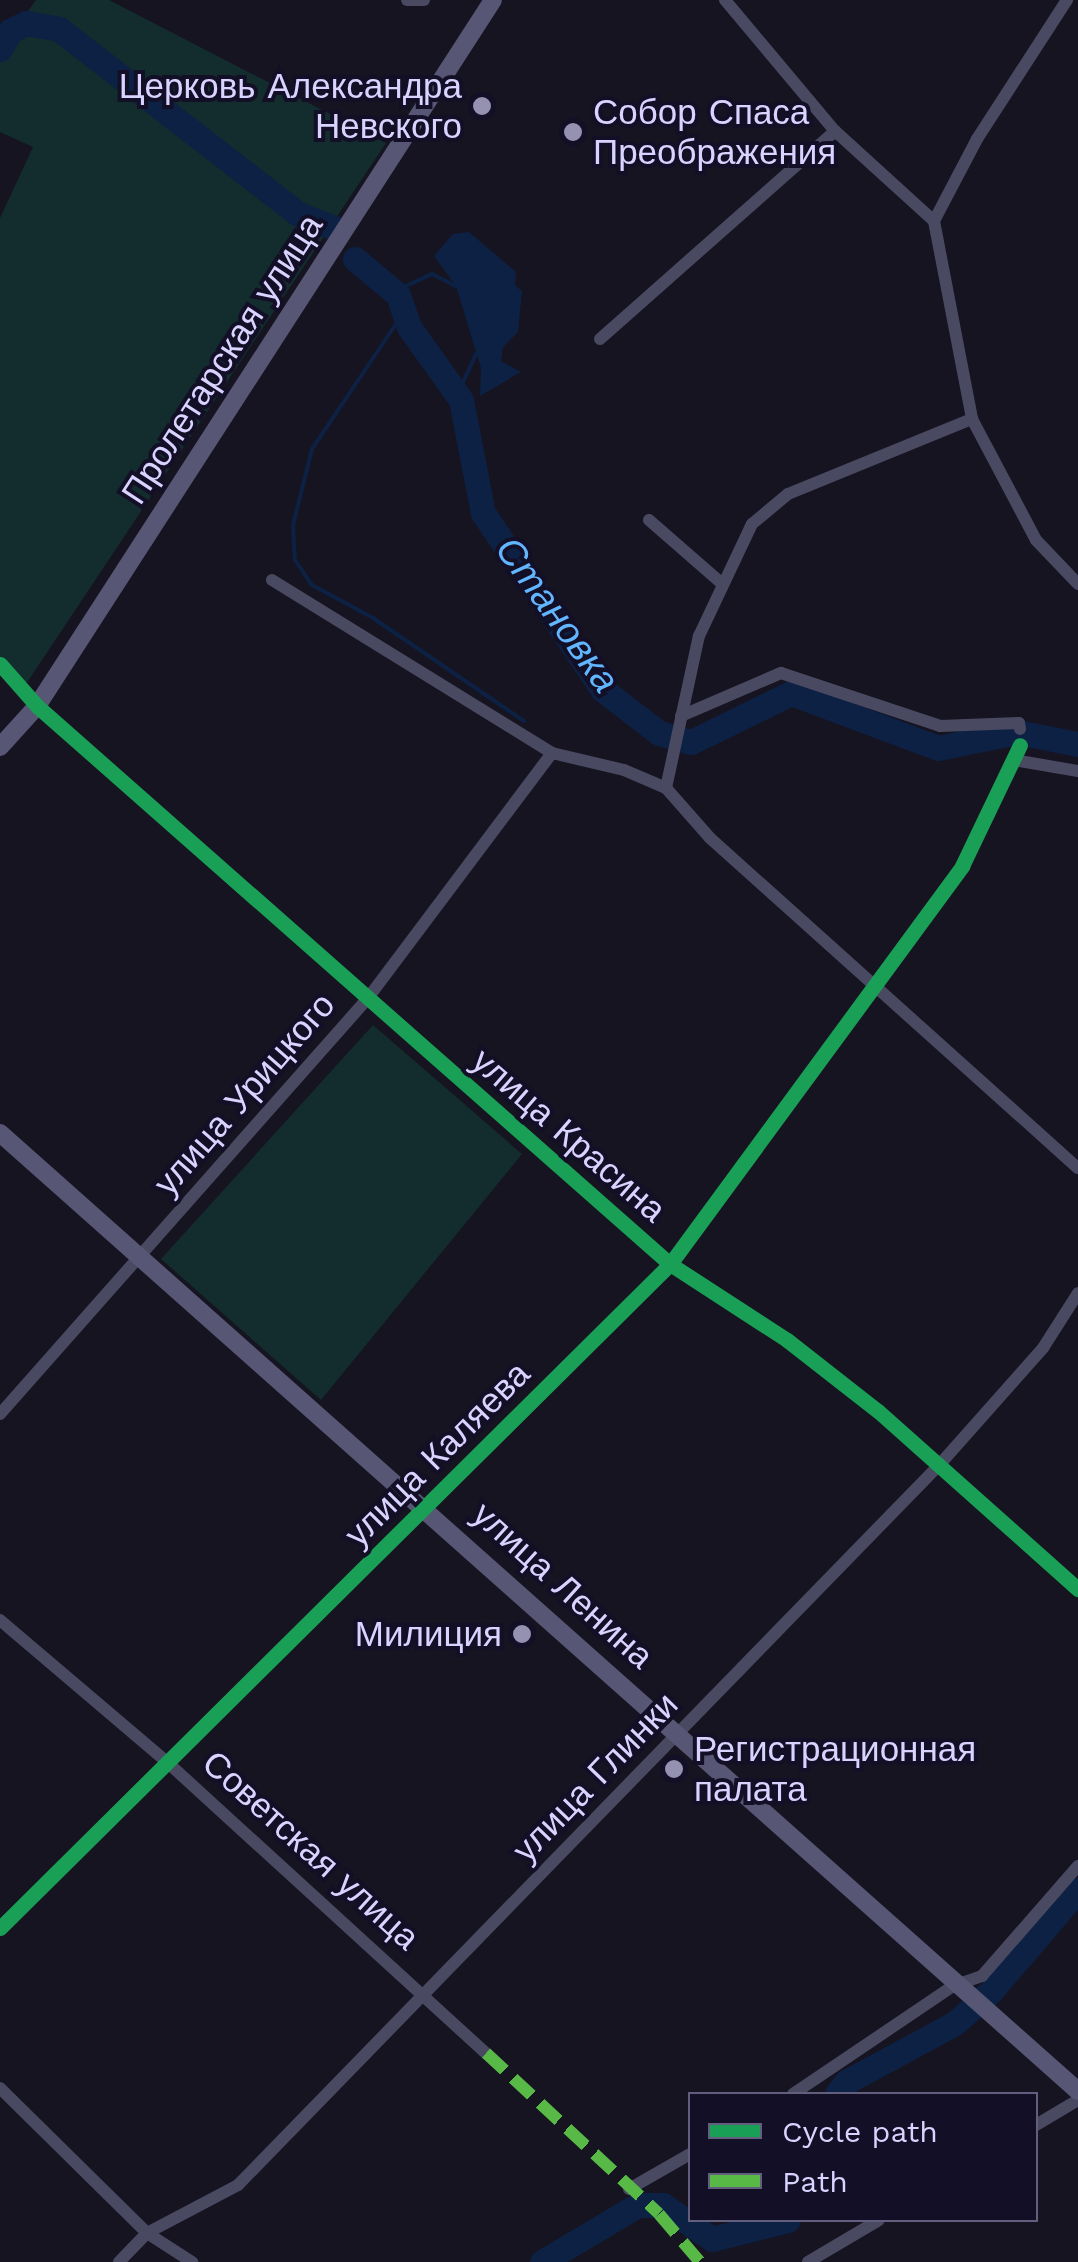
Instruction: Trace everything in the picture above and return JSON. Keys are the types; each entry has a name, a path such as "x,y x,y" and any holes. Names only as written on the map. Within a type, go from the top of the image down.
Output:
{"main road":[{"name":"Пролетарская улица","path":"0,747 37,706 493,0"},
{"name":"улица Ленина","path":"0,1133 428,1508 680,1733 953,1986 1078,2092"}],"street":[{"path":"406,0 424,0"},
{"path":"725,0 836,131 934,221 972,420 1036,540 1078,584"},
{"path":"934,221 976,139 1067,0"},
{"path":"600,340 836,131"},
{"path":"666,788 681,716 720,582 752,524 788,494 972,420"},
{"path":"649,520 720,582"},
{"path":"272,580 552,753 666,788 710,838 1078,1168"},
{"name":"улица Красина","path":"0,664 37,706 670,1264 787,1340 941,1463 1078,1589"},
{"path":"681,716 781,673 940,726 1020,723 1020,728"},
{"name":"улица Каляева","path":"0,1928 670,1264 870,982 962,866 1020,745"},
{"name":"улица Урицкого","path":"0,1414 368,998 552,753"},
{"path":"1014,760 1078,771"},
{"name":"улица Глинки","path":"119,2262 147,2233 238,2184 941,1463 1042,1348 1078,1294"},
{"name":"Советская улица","path":"0,1620 167,1762 425,1993 486,2053"},
{"path":"796,2092 953,1986 982,1976 1078,1866"},
{"path":"0,2088 147,2233 192,2262"},
{"path":"1038,2125 1078,2100"},
{"path":"629,2190 688,2155"},
{"path":"808,2262 876,2222"}],"green space":[{"path":"36,0 109,0 386,143 26,684 0,661 0,218 33,147 0,132 0,49"},
{"path":"373,1025 522,1154 321,1400 161,1259"}],"water":[{"path":"469,232 516,272 515,285 522,291 518,332 503,347 501,361 521,372 480,396 481,368 456,286 434,256 453,234"}],"waterway":[{"name":"Становка","path":"0,49 10,31 26,23 59,29 298,214 337,229"},
{"name":"Становка","path":"355,259 398,295 409,327 461,400 483,513 603,690 659,733 691,742 791,693 938,748 1017,732 1078,744"},
{"path":"395,291 432,274 456,286"},
{"path":"406,309 312,449 293,525 295,560 312,585 373,618 524,721"},
{"path":"457,395 476,354"},
{"path":"838,2092 846,2082 955,2023 991,1991 1078,1890"},
{"path":"542,2262 638,2205 663,2205 712,2239 780,2222"}],"marked path":[{"path":"486,2053 659,2214 700,2262"}],"cycle path":[{"path":"0,664 37,706 670,1264 787,1340 878,1411 1078,1589"},
{"path":"0,1928 670,1264 962,866 1020,745"}],"place":[{"name":"Церковь Александра Невского","path":"482,106"},
{"name":"Собор Спаса Преображения","path":"573,132"},
{"name":"Милиция","path":"522,1634"},
{"name":"Регистрационная палата","path":"674,1769"}]}
